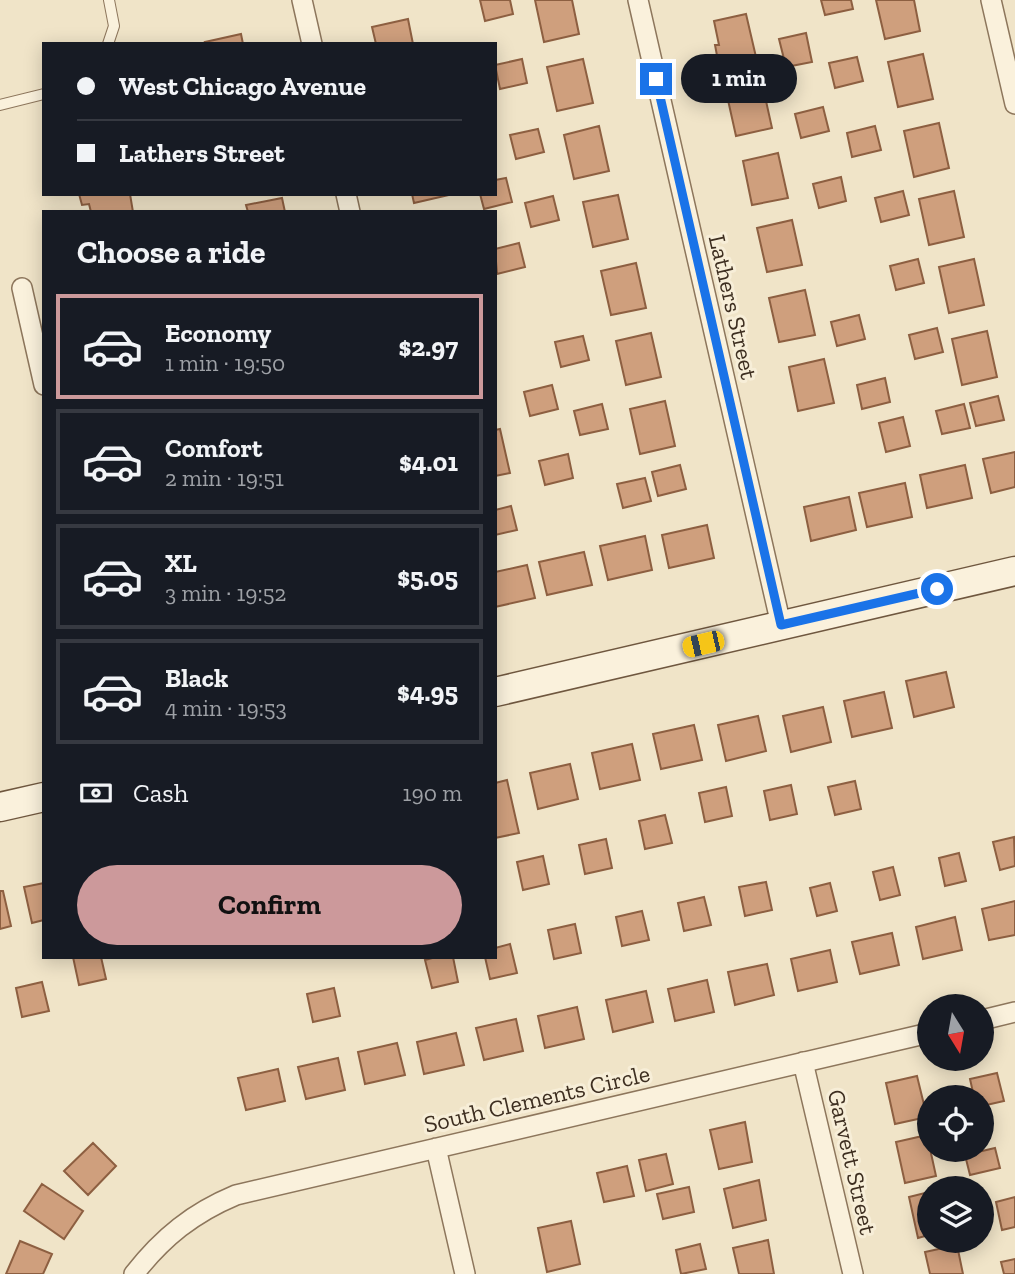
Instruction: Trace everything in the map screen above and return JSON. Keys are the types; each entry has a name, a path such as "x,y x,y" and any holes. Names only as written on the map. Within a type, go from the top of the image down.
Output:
{"street":[{"path":"302,0 312,42"},
{"name":"Lathers Street","path":"638,0 781,625"},
{"path":"991,0 1015,104"},
{"path":"22,288 42,376"},
{"path":"497,692 1015,571"},
{"path":"0,807 42,797"},
{"path":"994,1017 1015,1012"},
{"name":"South Clements Circle","path":"134,1274 166,1237 188,1219 236,1195 917,1035"},
{"name":"Garvett Street","path":"803,1062 853,1274"},
{"path":"436,1148 465,1274"}],"lane":[{"path":"109,0 114,26 109,42"},
{"path":"0,105 42,94"}],"building":[{"path":"480,0 510,0 513,14 485,21"},
{"path":"535,0 572,0 579,34 544,42"},
{"path":"821,0 851,0 853,9 825,15"},
{"path":"876,0 914,0 920,31 885,39"},
{"path":"746,14 756,57 719,66 715,45 719,45 714,21"},
{"path":"408,19 413,42 376,42 372,27"},
{"path":"806,33 812,62 786,67 779,39"},
{"path":"241,34 243,42 205,42"},
{"path":"923,54 933,99 898,107 888,62"},
{"path":"857,57 863,81 835,88 829,63"},
{"path":"522,59 527,83 500,89 497,65"},
{"path":"583,59 593,103 557,111 547,67"},
{"path":"762,83 772,128 736,136 726,91"},
{"path":"823,107 829,131 801,138 795,114"},
{"path":"939,123 949,168 914,177 904,131"},
{"path":"599,126 609,171 574,179 564,135"},
{"path":"875,126 881,150 852,157 847,133"},
{"path":"538,129 544,152 516,159 510,135"},
{"path":"778,153 788,198 752,205 743,161"},
{"path":"841,177 846,201 819,208 813,184"},
{"path":"506,178 512,202 484,209 481,196 497,196 497,180"},
{"path":"903,191 909,215 881,222 875,198"},
{"path":"954,191 964,237 929,245 919,199"},
{"path":"618,195 628,239 593,247 583,202"},
{"path":"80,196 130,196 133,210 90,210 89,204 82,205"},
{"path":"412,196 445,196 414,203"},
{"path":"553,196 559,220 531,227 525,203"},
{"path":"282,198 285,210 247,210 246,205"},
{"path":"792,220 802,265 767,272 757,228"},
{"path":"519,243 525,267 497,274 497,248"},
{"path":"918,259 924,283 896,290 890,266"},
{"path":"974,259 984,305 949,313 939,267"},
{"path":"636,263 646,308 611,315 601,271"},
{"path":"805,290 815,335 779,342 769,298"},
{"path":"859,315 865,339 837,346 831,322"},
{"path":"937,328 943,352 915,359 909,335"},
{"path":"987,331 997,377 962,385 952,339"},
{"path":"651,333 661,377 626,385 616,341"},
{"path":"583,336 589,360 561,367 555,342"},
{"path":"824,359 834,403 798,411 789,367"},
{"path":"885,378 890,402 862,409 857,385"},
{"path":"552,385 558,409 530,416 524,392"},
{"path":"998,396 1004,420 976,426 970,403"},
{"path":"665,401 675,446 640,454 630,409"},
{"path":"602,404 608,429 580,435 574,411"},
{"path":"964,404 970,428 942,434 936,411"},
{"path":"903,417 910,446 886,452 879,423"},
{"path":"500,429 510,473 497,476 497,430"},
{"path":"1015,452 1015,487 991,493 983,459"},
{"path":"568,454 573,478 545,485 539,461"},
{"path":"680,465 686,489 658,496 652,472"},
{"path":"965,465 972,498 927,508 920,475"},
{"path":"645,478 651,501 623,508 617,484"},
{"path":"905,483 912,517 867,527 859,493"},
{"path":"849,497 856,530 811,541 804,507"},
{"path":"511,506 517,530 497,535 497,510"},
{"path":"707,525 714,558 669,568 662,535"},
{"path":"645,536 652,570 608,580 600,546"},
{"path":"584,552 592,585 547,595 539,562"},
{"path":"527,565 535,598 497,607 497,572"},
{"path":"946,672 954,707 914,717 906,681"},
{"path":"884,692 892,728 852,737 844,701"},
{"path":"823,707 831,742 791,752 783,716"},
{"path":"758,716 766,751 726,761 718,725"},
{"path":"694,725 702,760 661,769 653,734"},
{"path":"632,744 640,780 600,789 592,753"},
{"path":"570,764 578,799 538,809 530,773"},
{"path":"507,780 519,833 497,838 497,782"},
{"path":"855,781 861,809 835,815 828,787"},
{"path":"791,785 797,814 770,820 764,791"},
{"path":"726,787 732,816 705,822 699,793"},
{"path":"665,815 672,843 645,849 639,821"},
{"path":"1014,837 1015,866 1000,870 993,842"},
{"path":"606,839 612,868 585,874 579,845"},
{"path":"959,853 966,881 945,886 939,858"},
{"path":"543,856 549,884 523,890 517,862"},
{"path":"893,867 900,895 880,900 873,872"},
{"path":"766,882 772,910 745,916 739,887"},
{"path":"42,883 42,920 32,923 24,887"},
{"path":"830,883 837,911 817,916 810,888"},
{"path":"0,891 3,891 11,926 0,929"},
{"path":"704,897 711,925 684,931 678,903"},
{"path":"1015,901 1015,935 989,940 982,909"},
{"path":"642,911 649,940 622,946 616,917"},
{"path":"955,917 962,950 923,959 916,927"},
{"path":"575,924 581,953 554,959 548,930"},
{"path":"892,933 899,965 860,974 852,942"},
{"path":"510,944 517,973 490,979 485,959 497,959 497,947"},
{"path":"830,950 837,982 798,991 791,959"},
{"path":"73,959 101,959 106,979 79,985"},
{"path":"453,959 458,982 432,988 425,960"},
{"path":"767,964 774,995 735,1005 728,972"},
{"path":"707,980 714,1012 675,1021 668,989"},
{"path":"42,982 49,1011 22,1017 16,988"},
{"path":"334,988 340,1016 313,1022 307,994"},
{"path":"646,991 653,1022 613,1032 606,1000"},
{"path":"577,1007 584,1039 545,1048 538,1016"},
{"path":"516,1019 523,1051 484,1060 476,1028"},
{"path":"456,1033 464,1065 424,1074 417,1042"},
{"path":"397,1043 405,1075 365,1084 358,1052"},
{"path":"338,1058 345,1090 306,1099 298,1067"},
{"path":"278,1069 285,1101 246,1110 238,1078"},
{"path":"997,1073 1004,1101 994,1103 994,1085 971,1085 970,1079"},
{"path":"917,1076 919,1085 917,1085 917,1119 895,1124 886,1083"},
{"path":"745,1122 752,1162 719,1169 710,1130"},
{"path":"917,1137 917,1162 933,1162 936,1176 917,1176 917,1180 905,1183 896,1142"},
{"path":"93,1143 116,1166 88,1195 64,1171"},
{"path":"994,1148 1000,1168 970,1175 967,1162 994,1162"},
{"path":"666,1154 673,1184 646,1191 639,1160"},
{"path":"627,1166 634,1196 604,1202 597,1173"},
{"path":"759,1180 766,1220 733,1228 724,1189"},
{"path":"42,1184 83,1211 64,1239 24,1211"},
{"path":"689,1187 694,1212 663,1219 657,1194"},
{"path":"917,1195 917,1233 909,1197"},
{"path":"1015,1197 1015,1227 1002,1230 996,1202"},
{"path":"571,1221 580,1264 547,1272 538,1228"},
{"path":"768,1240 774,1274 739,1274 733,1248"},
{"path":"20,1241 52,1254 43,1274 6,1274"},
{"path":"700,1244 706,1269 681,1274 676,1250"},
{"path":"925,1253 959,1253 963,1274 930,1274"},
{"path":"1015,1259 1015,1274 1004,1274 1001,1262"}],"route":[{"path":"656,79 781,625 937,589"}]}
